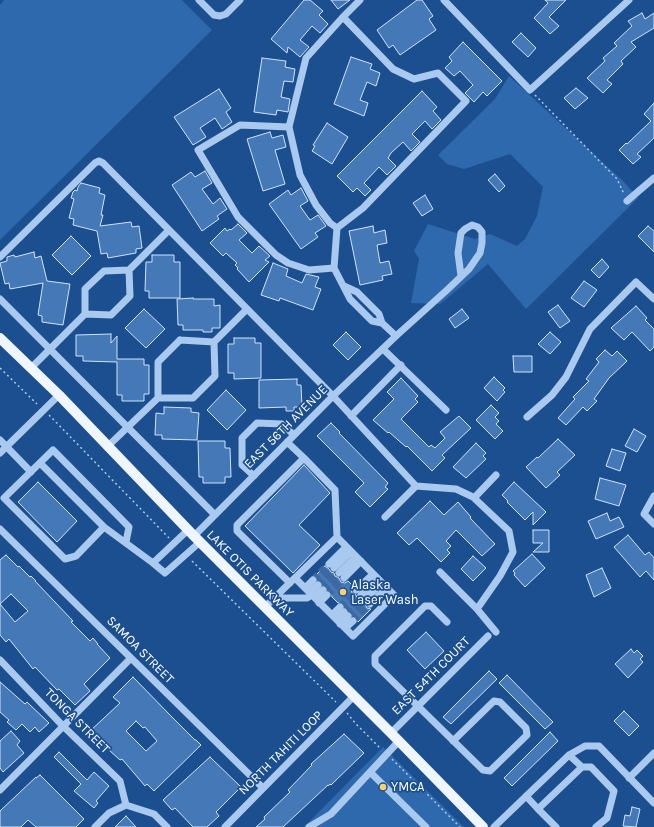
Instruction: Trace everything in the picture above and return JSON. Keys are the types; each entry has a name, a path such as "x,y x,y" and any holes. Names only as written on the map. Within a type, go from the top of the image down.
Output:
{"main road":[{"name":"LAKE OTIS PARKWAY","path":"0,338 59,395 194,536 483,827"}],"street":[{"path":"199,0 214,15 220,16 226,14 240,0"},
{"path":"337,228 330,223 316,205 300,175 289,127 306,58 342,17 360,0"},
{"path":"444,0 530,90 629,0"},
{"path":"342,17 393,69 414,79 438,73 466,101 363,208 337,228 334,268 344,286 357,292 379,314 382,323 396,336"},
{"path":"289,127 240,125 198,150 238,217 276,256 288,263 303,268 315,270 334,268"},
{"path":"0,257 95,162 99,161 103,163 333,396 416,486 456,489 474,498 509,531 513,552 500,576 477,609"},
{"path":"627,201 654,178"},
{"name":"EAST 56TH AVENUE","path":"194,536 333,396 469,269 480,253 482,243 482,232 478,227 472,225 461,233 458,253 461,276"},
{"path":"86,314 85,289 104,271 129,270 169,230"},
{"path":"31,368 86,314 111,314 130,296 129,270"},
{"path":"527,417 552,395 566,377 590,329 636,282 654,300"},
{"path":"0,299 215,515"},
{"path":"107,446 158,398 193,398 215,376 214,342 247,309"},
{"path":"158,398 158,362 180,340 214,342"},
{"path":"383,349 446,410"},
{"path":"351,416 401,365"},
{"path":"0,453 59,395"},
{"path":"254,476 242,465 242,438 257,423 282,424 294,436"},
{"path":"0,440 31,472"},
{"path":"288,442 304,458 335,490 337,538 394,595 353,636 312,595 292,581 237,531 237,525 304,458"},
{"path":"104,527 76,556 64,559 4,498 53,450 129,527 126,542"},
{"path":"40,463 104,527 126,542 165,574 186,554 194,536"},
{"path":"474,498 496,476"},
{"path":"385,517 416,486"},
{"path":"654,496 644,514 654,524"},
{"name":"SAMOA STREET","path":"0,529 262,788"},
{"path":"153,563 174,542 194,536"},
{"path":"265,607 337,538"},
{"path":"354,554 337,571 354,554"},
{"path":"440,572 477,609 496,632"},
{"path":"380,581 363,597 380,581"},
{"path":"275,598 307,598 320,587 312,595"},
{"path":"447,622 431,606 425,606 375,656 375,664 453,741 483,770 490,771 527,735 526,728 500,702 494,701 453,741"},
{"path":"338,622 346,614 338,622"},
{"name":"EAST 54TH COURT","path":"391,733 488,636"},
{"path":"0,790 131,658"},
{"name":"TONGA STREET","path":"0,660 120,782 126,805"},
{"name":"NORTH TAHITI LOOP","path":"225,827 354,696"},
{"path":"309,827 331,814 399,741"},
{"path":"494,827 569,755 585,746 599,746 654,803"},
{"path":"629,778 654,753"},
{"path":"569,755 582,768"},
{"path":"538,809 582,768 591,767 614,791 607,818 596,827"},
{"path":"370,772 426,827"},
{"path":"526,796 556,827"},
{"path":"95,827 109,813 126,805 154,814 167,827"}],"path":[{"path":"530,90 617,179 627,201"},
{"path":"0,368 44,410 174,542"},
{"path":"186,554 353,718 356,724 460,827"}],"shaded area":[{"path":"4,0 182,0 212,30 0,240 0,5"},
{"path":"509,76 624,182 638,198 526,309 488,264 440,304 411,303 419,259 414,251 428,224 475,239 490,234 517,246 525,239 537,216 543,187 510,154 464,169 447,164 438,155 495,99"},
{"name":"YMCA","path":"383,747 464,827 304,827"}],"building":[{"path":"304,0 310,0 323,11 319,15 328,24 320,33 312,26 300,40 309,47 300,57 288,47 287,53 271,39"},
{"path":"331,0 350,0 338,9"},
{"path":"417,0 422,0 433,16 429,19 436,30 400,55 393,45 389,48 377,30"},
{"path":"545,0 566,0 549,17 559,26 550,34 534,18 548,3"},
{"path":"642,13 645,19 654,13 654,28 631,42 636,47 621,61 623,64 607,80 612,84 603,93 587,78 605,61 603,58 617,46 614,43 632,26 628,21"},
{"path":"521,33 536,48 528,57 512,42"},
{"path":"463,42 502,81 487,96 483,92 474,102 465,93 473,85 460,71 454,76 445,68 452,61 449,57"},
{"path":"351,57 372,64 370,69 380,73 376,86 367,82 360,100 368,103 364,116 334,104"},
{"path":"262,58 286,61 285,67 295,69 293,82 284,81 281,97 290,99 288,112 277,110 276,115 254,112"},
{"path":"576,88 588,98 575,109 564,98"},
{"path":"219,89 231,108 226,112 232,122 222,129 215,118 200,128 206,137 193,145 174,117"},
{"path":"422,91 437,107 433,111 441,120 432,129 425,121 412,134 420,142 411,151 403,142 391,153 388,158 396,166 387,175 379,167 364,183 371,190 365,196 357,188 353,192 337,176"},
{"path":"654,103 654,138 637,154 641,157 633,164 619,150 651,121 644,114"},
{"path":"327,123 348,137 332,164 312,151 315,146 313,145"},
{"path":"270,132 272,138 283,135 286,147 275,150 285,184 263,191 247,139"},
{"path":"205,171 212,183 202,189 213,204 220,198 227,209 217,216 219,219 202,231 172,185 191,172 195,177"},
{"path":"495,174 505,186 499,192 488,180"},
{"path":"81,183 100,188 99,193 105,195 101,215 103,215 100,226 131,222 132,227 139,226 142,248 136,249 136,253 108,258 107,253 101,254 97,231 73,225 74,219 69,218 74,199 71,198 73,192 75,190 77,191"},
{"path":"301,188 308,201 300,206 310,220 318,215 326,226 315,233 318,237 301,249 269,204 288,190 291,195"},
{"path":"425,195 433,209 422,216 413,203"},
{"path":"238,224 247,233 239,240 252,253 259,246 270,256 265,260 269,262 249,282 237,269 238,268 235,265 237,263 226,253 223,256 210,243 225,228 227,231 230,229 231,230"},
{"path":"373,226 374,233 385,230 387,243 377,245 380,263 389,261 392,274 382,276 383,280 360,285 349,231"},
{"path":"648,226 654,231 654,252 638,236"},
{"path":"71,236 91,256 72,275 52,255"},
{"path":"34,252 35,258 41,256 47,281 70,284 63,325 42,322 42,316 38,315 43,283 10,289 9,283 5,284 0,263 7,261 7,257 14,255 15,257"},
{"path":"152,255 174,255 174,262 180,262 180,298 149,298 149,291 145,291 146,262 152,262"},
{"path":"602,259 609,267 599,278 591,270"},
{"path":"273,263 288,269 286,276 302,283 306,274 319,277 315,287 321,289 313,310 280,298 279,301 261,295"},
{"path":"584,281 597,290 584,307 571,298"},
{"path":"177,299 214,299 214,306 220,305 220,328 212,328 212,332 203,332 203,330 183,330 183,325 178,325"},
{"path":"558,305 570,321 560,328 548,312"},
{"path":"636,306 647,318 645,320 654,329 654,347 650,351 632,332 624,340 611,328"},
{"path":"144,309 165,329 146,348 125,328"},
{"path":"462,309 469,318 455,328 449,319"},
{"path":"346,332 361,347 348,360 333,345"},
{"path":"550,332 561,342 550,354 538,344"},
{"path":"111,334 111,343 117,336 117,359 144,359 144,365 149,365 149,394 144,394 144,401 122,401 122,395 117,395 117,362 83,361 83,356 76,356 76,335"},
{"path":"234,338 255,338 255,343 261,343 261,378 234,379 234,373 228,373 228,344 234,344"},
{"path":"605,350 612,356 617,351 627,361 609,378 594,399 597,401 587,411 583,407 566,425 558,418 575,399 573,397 589,381 586,379 599,362 596,359"},
{"path":"513,356 532,356 532,372 514,372"},
{"path":"494,377 505,388 503,390 505,392 497,401 484,388"},
{"path":"401,378 418,396 415,399 418,402 401,419 429,447 431,445 435,448 445,438 440,432 459,416 471,428 442,455 445,458 432,471 407,446 406,447 373,420 394,399 387,392"},
{"path":"297,379 297,385 301,385 302,407 294,407 294,411 286,411 286,407 259,408 259,380"},
{"path":"226,390 246,410 227,430 207,410"},
{"path":"491,405 499,413 495,417 499,421 496,424 503,431 495,439 476,420"},
{"path":"164,407 191,408 191,412 199,413 197,440 162,439 162,435 155,435 156,413 164,414"},
{"path":"331,423 388,483 385,487 388,489 370,507 355,492 364,483 317,436"},
{"path":"634,429 646,436 637,452 625,446"},
{"path":"558,439 575,455 557,472 560,475 546,488 526,467"},
{"path":"198,441 225,441 225,448 230,448 231,477 225,477 225,483 203,483 203,477 199,477"},
{"path":"476,443 486,453 483,456 486,459 466,478 453,467"},
{"path":"612,449 626,453 620,471 606,466"},
{"path":"304,465 330,493 299,525 320,545 293,573 245,526"},
{"path":"600,478 626,485 619,506 595,499"},
{"path":"38,482 77,521 57,542 18,502"},
{"path":"514,482 546,512 533,525 533,512 525,520 502,495"},
{"path":"430,501 444,515 458,502 471,517 470,518 495,544 482,556 456,530 446,541 451,546 447,550 450,553 441,562 417,538 409,545 397,533"},
{"path":"607,513 610,521 619,517 624,527 596,539 588,521"},
{"path":"533,530 549,530 549,552 533,552 543,543 533,543"},
{"path":"628,535 645,555 649,552 654,558 654,580 646,571 640,577 614,547"},
{"path":"532,554 545,568 525,587 514,575 515,573 513,571"},
{"path":"6,555 18,567 19,566 30,577 31,576 73,621 71,622 90,641 93,638 110,658 84,684 90,691 75,705 59,689 57,690 35,667 33,669 9,639 6,642 0,635 0,604 0,560","holes":["11,594 28,611 15,622 0,604"]},
{"path":"473,556 486,568 473,581 461,569"},
{"name":"Alaska Laser Wash","path":"325,566 339,578 341,582 345,583 348,581 353,586 351,589 352,593 365,604 367,608 371,609 358,622 356,617 353,616 343,603 338,603 332,597 331,592 326,586 323,585 315,576"},
{"path":"602,568 611,588 594,597 586,575"},
{"path":"426,632 444,651 425,669 407,650"},
{"path":"631,649 634,653 637,650 643,656 640,659 643,662 628,678 615,664"},
{"path":"489,671 497,679 451,724 443,717"},
{"path":"507,675 553,722 545,729 499,683"},
{"path":"133,677 201,745 154,791 147,784 145,786 122,759 120,760 89,732 120,703 113,697","holes":["136,721 143,728 145,727 157,741 146,751 126,731"]},
{"path":"0,682 25,704 27,702 49,723 39,732 35,727 30,732 22,724 16,730 7,722 9,720 0,712"},
{"path":"624,711 639,726 629,736 614,721"},
{"path":"11,731 20,741 17,745 24,753 3,772 0,768 0,741"},
{"path":"550,732 558,741 512,786 504,778"},
{"path":"344,734 364,753 331,785 328,785 283,827 256,827 265,819 264,817 290,792 288,790 312,765 311,764"},
{"path":"59,752 87,780 94,772 109,786 96,801 98,803 94,808 74,791 81,784 54,757"},
{"path":"210,757 241,787 216,812 219,816 207,827 193,827 175,808 172,810 163,800"},
{"path":"40,775 84,819 76,827 36,827 28,820 21,827 0,827 0,811"},
{"path":"632,807 640,809 636,827 623,826 625,815 630,816"},
{"path":"126,816 136,827 115,827"}],"tunnel":[{"path":"313,580 329,564"},
{"path":"318,585 334,568"},
{"path":"323,590 339,573"},
{"path":"327,595 344,578"},
{"path":"340,607 356,590"},
{"path":"344,612 361,595"},
{"path":"348,616 365,599"},
{"path":"353,621 370,604"}],"place":[{"name":"Alaska Laser Wash","path":"343,592"},
{"name":"YMCA","path":"383,787"}]}
